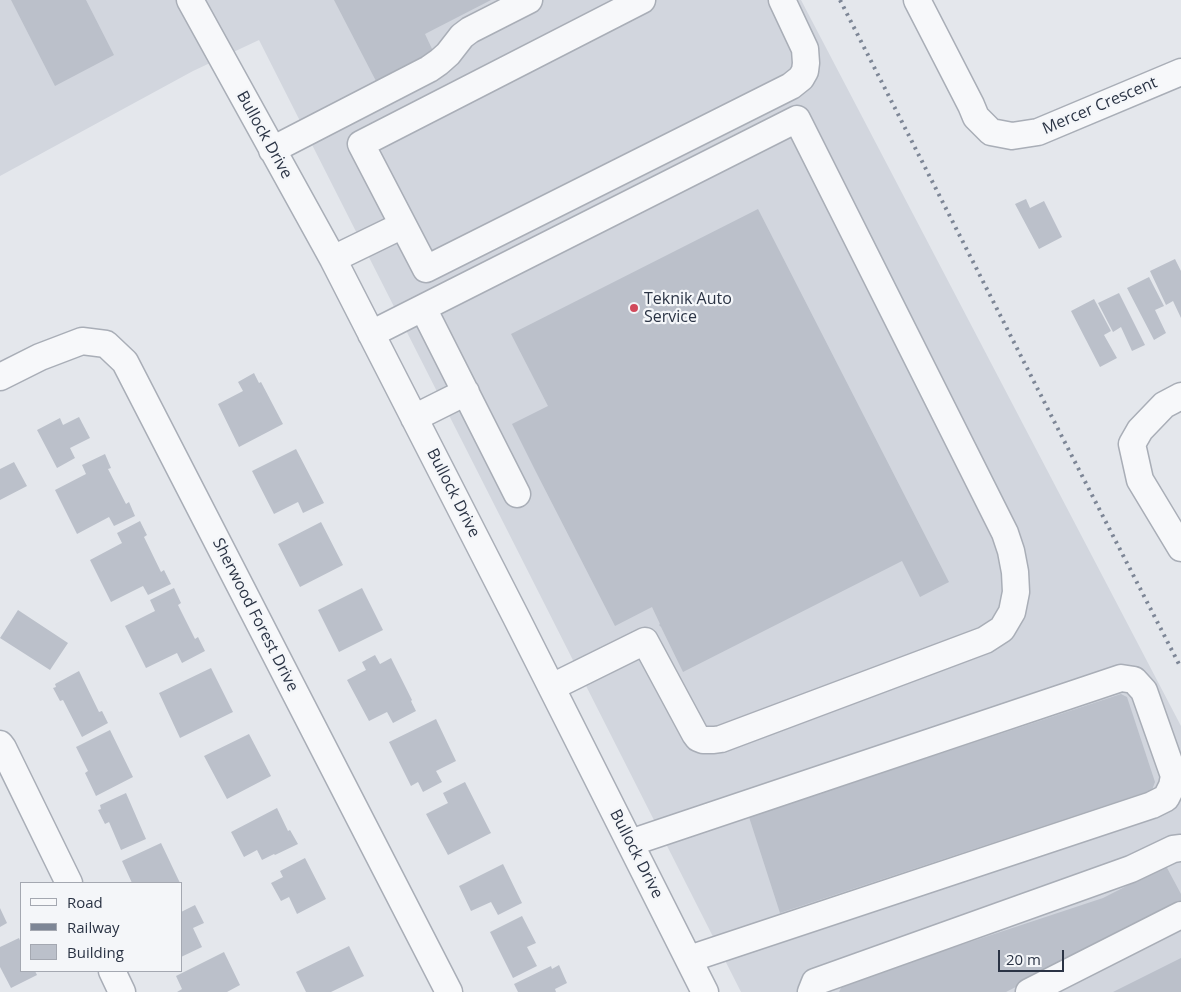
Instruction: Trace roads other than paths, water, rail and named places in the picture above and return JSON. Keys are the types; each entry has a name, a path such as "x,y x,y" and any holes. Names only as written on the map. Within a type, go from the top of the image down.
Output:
{"street":[{"name":"Bullock Drive","path":"190,0 333,259 552,687 705,992"},
{"path":"272,150 429,69 443,58 462,36 470,30 529,0"},
{"path":"642,0 361,144 426,269 791,86 801,78 805,71 806,57 782,0"},
{"name":"Mercer Crescent","path":"917,0 976,117 991,132 1012,136 1038,132 1181,72"},
{"path":"371,334 797,119 1005,533 1011,551 1016,592 1012,612 1002,628 986,640 721,739 703,740 698,738 645,641 552,687"},
{"path":"333,259 403,225"},
{"path":"423,308 517,494"},
{"name":"Sherwood Forest Drive","path":"0,377 40,356 82,341 106,344 125,362 443,990"},
{"path":"414,418 466,392"},
{"path":"1181,396 1164,405 1140,430 1132,444 1140,480 1181,548"},
{"path":"630,844 1121,678 1134,680 1144,691 1174,776 1172,786 1166,798 1152,805 689,959"},
{"path":"0,744 69,882"},
{"path":"811,992 815,982 1131,869 1173,849 1181,848"},
{"path":"1029,992 1181,915"},
{"path":"112,972 122,992"}],"railway":[{"path":"840,0 1181,668"}],"place":[{"name":"Teknik Auto Service","path":"634,308"}]}
